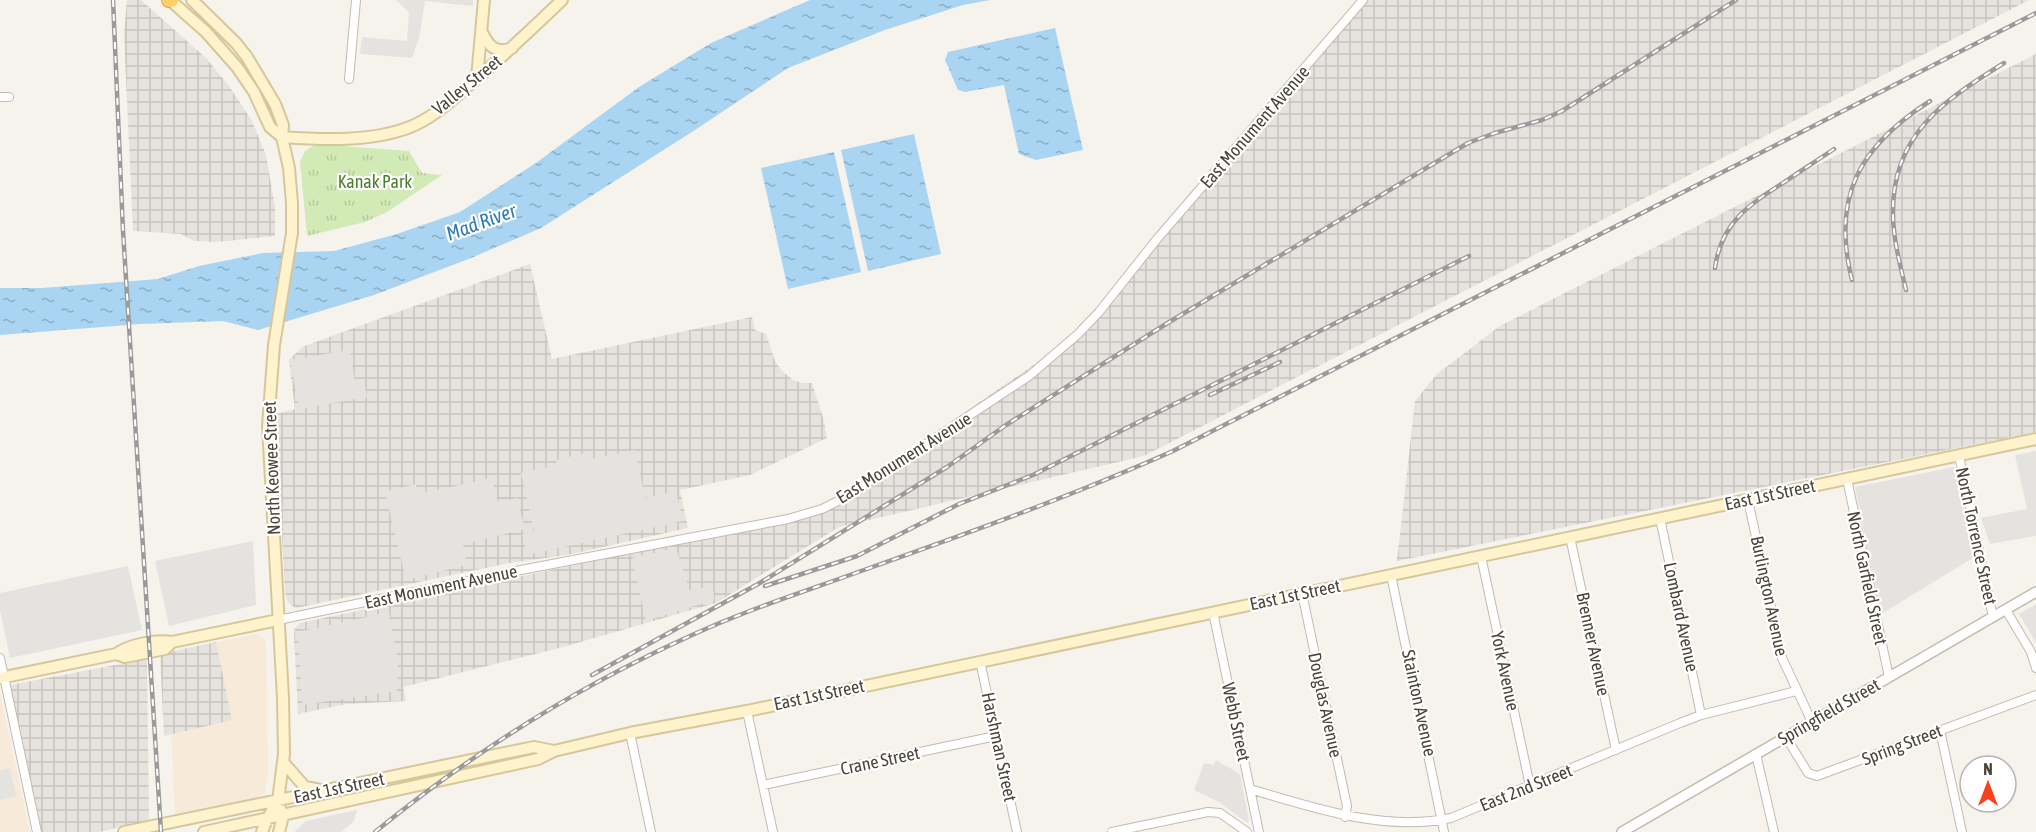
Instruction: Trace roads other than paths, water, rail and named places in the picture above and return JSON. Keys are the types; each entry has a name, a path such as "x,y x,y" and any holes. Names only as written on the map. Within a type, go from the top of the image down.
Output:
{"main road":[{"name":"North Keowee Street","path":"170,0 206,32 237,67 254,93 270,127 282,137"},
{"name":"North Keowee Street","path":"192,0 236,43 259,74 275,104 283,125 282,137 289,168 292,203 292,233 274,345 268,426 283,698 283,762 278,801 262,832"},
{"path":"477,78 484,0"},
{"name":"Valley Street","path":"282,137 344,139 390,132 411,126 444,107 562,0"},
{"path":"482,33 489,46 494,49 512,47"},
{"name":"East 1st Street","path":"212,831 538,759 554,751 630,733 747,711 2036,439"},
{"name":"East Monument Avenue","path":"2,678 116,654 124,648 164,640 172,642 278,620"},
{"name":"East 1st Street","path":"123,832 534,747 554,751"},
{"path":"283,762 305,787 327,791"},
{"name":"North Keowee Street","path":"278,801 283,816"},
{"path":"279,832 283,816"}],"street":[{"path":"350,79 356,0"},
{"name":"East Monument Avenue","path":"278,620 510,572 788,519 822,509 846,497 1029,376 1078,334 1363,0"},
{"path":"0,97 9,97"},
{"name":"North Torrence Street","path":"1959,456 1993,617"},
{"name":"North Garfield Street","path":"1847,479 1889,677"},
{"name":"Burlington Avenue","path":"1748,500 1779,647 1784,664 1812,722"},
{"name":"Lombard Avenue","path":"1660,518 1701,715"},
{"name":"Brenner Avenue","path":"1570,537 1616,750"},
{"name":"York Avenue","path":"1481,556 1530,786"},
{"name":"Stainton Avenue","path":"1391,575 1444,832"},
{"name":"Springfield Street","path":"1622,832 2036,592"},
{"name":"Douglas Avenue","path":"1302,593 1347,806 1345,817"},
{"name":"North Torrence Street","path":"2006,610 2031,652 2036,668"},
{"name":"Webb Street","path":"1213,612 1259,832"},
{"path":"0,658 2,678 37,832"},
{"name":"Harshman Street","path":"980,661 1017,832"},
{"name":"East 2nd Street","path":"1250,789 1345,817 1385,824 1443,821 1701,715 1797,691"},
{"name":"Spring Street","path":"1786,737 1808,773 1817,776 2036,695"},
{"path":"747,711 773,832"},
{"path":"1940,730 1962,832"},
{"path":"630,733 651,832"},
{"name":"Crane Street","path":"763,785 996,736"},
{"path":"1756,754 1774,832"},
{"path":"1112,832 1208,812 1220,813 1246,832"}],"water":[{"name":"Mad River","path":"810,0 990,0 963,5 885,30 788,68 541,228 374,295 258,330 223,321 140,324 0,335 0,288 42,288 158,279 199,266 263,253 334,251 397,234 460,212 536,163 639,87 711,43"},
{"path":"1055,28 1083,150 1036,160 1019,154 1004,85 965,92 958,90 945,60 948,52"},
{"path":"914,134 941,254 868,271 841,150"},
{"path":"834,152 861,272 788,289 761,168"}],"railway":[{"path":"113,0 123,231 161,832"},
{"path":"592,675 758,584 947,467 1006,425 1166,324 1468,143 1542,120 1562,111 1736,0"},
{"path":"375,832 449,775 526,724 648,656 776,601 1020,514 1173,451 2036,13"},
{"path":"1906,290 1893,223 1895,185 1902,161 1912,141 1926,122 1962,91 2004,63"},
{"path":"1852,280 1846,250 1845,223 1849,198 1857,176 1869,155 1885,136 1930,101"},
{"path":"1715,268 1724,238 1739,216 1761,198 1834,149"},
{"path":"765,586 857,556 959,504 1033,475 1469,256"},
{"path":"1210,395 1280,362"}],"park label":[{"name":"Kanak Park","path":"375,182"}]}
